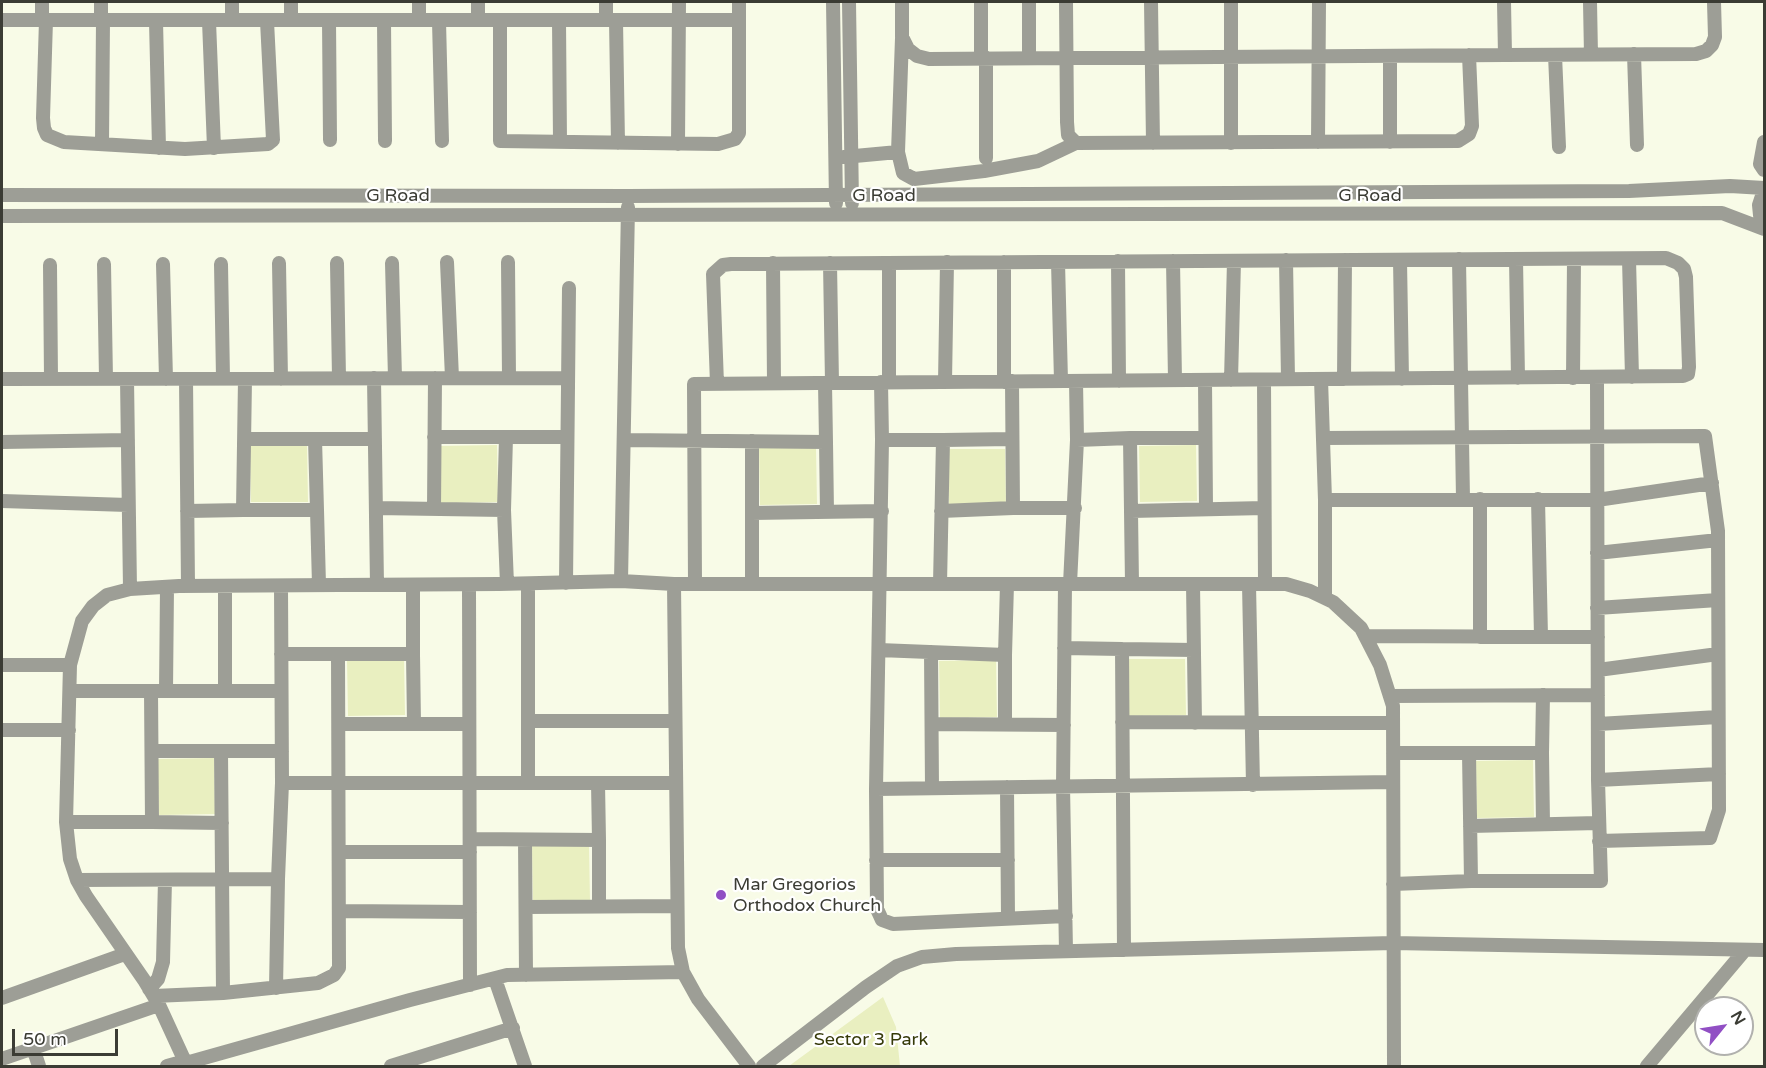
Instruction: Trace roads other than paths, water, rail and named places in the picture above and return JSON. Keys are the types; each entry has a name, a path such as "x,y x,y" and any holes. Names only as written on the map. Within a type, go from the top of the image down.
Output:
{"street":[{"path":"42,2 44,128 53,139 64,142 159,148 214,148 268,144 273,140 267,21"},
{"path":"101,2 102,144"},
{"path":"232,2 232,20"},
{"path":"291,2 291,20"},
{"path":"419,2 419,20"},
{"path":"478,2 478,20"},
{"path":"606,2 611,20 618,143"},
{"path":"678,144 679,2"},
{"path":"500,20 500,141 727,143 735,139 739,133 739,2"},
{"path":"833,2 837,214"},
{"path":"849,2 852,214"},
{"path":"902,2 898,152 903,173 914,179 984,171 1038,161 1076,143 1458,141 1469,134 1472,126 1469,55"},
{"path":"981,2 986,159"},
{"path":"1029,2 1029,58"},
{"path":"1066,2 1068,135 1076,143"},
{"path":"1151,2 1153,143"},
{"path":"1231,2 1232,143"},
{"path":"1318,142 1319,2"},
{"path":"1504,2 1504,55"},
{"path":"1590,2 1591,55"},
{"path":"902,37 908,49 917,56 929,59 1696,54 1706,51 1712,45 1715,37 1714,2"},
{"path":"2,20 739,20"},
{"path":"329,20 330,140"},
{"path":"384,20 385,141"},
{"path":"559,20 560,142"},
{"path":"156,21 159,148"},
{"path":"209,21 214,148"},
{"path":"439,21 442,141"},
{"path":"1634,54 1637,145"},
{"path":"1555,55 1559,147"},
{"path":"1390,56 1390,142"},
{"path":"1764,142 1760,164 1764,170"},
{"path":"835,157 898,152"},
{"name":"G Road","path":"2,195 628,196 1629,191 1730,186 1764,189"},
{"path":"1764,189 1759,205 1764,227"},
{"path":"621,581 628,196"},
{"name":"G Road","path":"2,216 1722,213 1764,227"},
{"path":"1629,258 1632,377"},
{"path":"695,584 694,384 717,384 774,383 829,383 885,382 1677,377 1688,374 1686,277 1684,269 1678,263 1666,258 731,264 723,265 713,274 717,384"},
{"path":"1458,259 1463,499"},
{"path":"1516,259 1518,378"},
{"path":"1573,378 1574,259"},
{"path":"1286,260 1288,380"},
{"path":"1344,379 1345,260"},
{"path":"1400,260 1402,379"},
{"path":"1118,261 1119,381"},
{"path":"1173,261 1175,380"},
{"path":"1231,380 1234,261"},
{"path":"392,262 394,378"},
{"path":"447,262 452,378"},
{"path":"508,262 510,378"},
{"path":"889,262 882,440 876,789 877,909 882,920 892,924 1066,916"},
{"path":"945,382 947,262"},
{"path":"1004,262 1013,508"},
{"path":"1058,262 1061,381"},
{"path":"279,263 281,379"},
{"path":"337,263 339,378"},
{"path":"773,263 774,383"},
{"path":"827,512 826,441 830,263"},
{"path":"104,264 106,379"},
{"path":"163,264 166,379"},
{"path":"221,264 223,378"},
{"path":"50,265 51,379"},
{"path":"566,583 568,288"},
{"path":"1393,884 1471,881 1601,881 1598,823 1597,377"},
{"path":"243,510 245,378"},
{"path":"374,378 377,585"},
{"path":"434,508 435,378"},
{"path":"2,379 568,378"},
{"path":"127,379 130,589"},
{"path":"186,379 188,586"},
{"path":"1321,379 1325,500 1324,598"},
{"path":"1205,380 1206,509"},
{"path":"1264,380 1265,584"},
{"path":"1066,951 1063,786 1064,648 1075,508 1076,381"},
{"path":"1323,438 1705,436 1718,540 1719,810 1710,838 1599,841"},
{"path":"434,437 567,437"},
{"path":"506,437 504,510 507,584"},
{"path":"1130,438 1132,584"},
{"path":"1077,440 1205,438"},
{"path":"244,439 375,439"},
{"path":"315,439 319,585"},
{"path":"882,440 1012,439"},
{"path":"2,442 128,440"},
{"path":"624,440 826,441"},
{"path":"940,584 943,440"},
{"path":"752,441 752,584"},
{"path":"1325,500 1597,500 1712,483"},
{"path":"1480,499 1480,637"},
{"path":"1538,499 1542,637"},
{"path":"2,501 128,505"},
{"path":"376,508 504,510"},
{"path":"941,511 1075,508"},
{"path":"1131,511 1264,508"},
{"path":"187,511 317,510"},
{"path":"752,513 882,511"},
{"path":"1597,553 1718,540"},
{"path":"186,1064 154,997 77,880 70,859 66,822 70,665 82,621 93,606 107,596 130,589 188,586 469,585 621,581 674,584 1286,584 1310,591 1334,602 1361,628 1380,665 1393,706 1394,1066"},
{"path":"528,584 528,783"},
{"path":"674,584 678,948 683,972 698,999 749,1066"},
{"path":"1005,724 1006,584"},
{"path":"1193,584 1195,723"},
{"path":"1249,584 1253,785"},
{"path":"413,585 414,724"},
{"path":"469,585 470,985"},
{"path":"225,586 225,691"},
{"path":"276,988 282,783 281,586"},
{"path":"152,822 152,751 167,587"},
{"path":"1597,608 1718,600"},
{"path":"1365,636 1598,637"},
{"path":"1064,648 1194,650"},
{"path":"879,650 1005,655"},
{"path":"1122,650 1124,950"},
{"path":"932,652 932,788"},
{"path":"281,654 413,654"},
{"path":"2,1059 154,997 223,993 318,983 334,975 339,968 338,654"},
{"path":"1598,670 1718,654"},
{"path":"2,665 70,665"},
{"path":"70,691 281,691"},
{"path":"1543,695 1543,824"},
{"path":"1390,696 1598,695"},
{"path":"1598,724 1718,717"},
{"path":"528,721 675,721"},
{"path":"1122,722 1393,723"},
{"path":"339,724 469,724"},
{"path":"932,724 1064,725"},
{"path":"2,730 69,730"},
{"path":"152,751 282,751"},
{"path":"221,751 223,993"},
{"path":"1393,753 1542,753"},
{"path":"1469,753 1471,881"},
{"path":"1598,780 1719,774"},
{"path":"876,789 1393,782"},
{"path":"282,783 676,783"},
{"path":"598,783 599,906"},
{"path":"1007,787 1008,919"},
{"path":"66,822 222,822"},
{"path":"1470,826 1598,823"},
{"path":"339,852 525,840 598,840"},
{"path":"525,840 526,975"},
{"path":"876,860 1008,860"},
{"path":"77,880 278,879"},
{"path":"154,997 163,962 165,880"},
{"path":"526,906 677,906"},
{"path":"339,911 470,912"},
{"path":"763,1066 866,987 897,966 922,957 1393,943 1764,950"},
{"path":"1647,1066 1745,950"},
{"path":"2,998 125,954"},
{"path":"167,1066 186,1064 507,975 683,972"},
{"path":"495,979 525,1066"},
{"path":"391,1066 513,1028"},
{"path":"33,1048 39,1066"}],"place":[{"name":"Mar Gregorios Orthodox Church","path":"721,895"}],"park label":[{"name":"Sector 3 Park","path":"871,1040"}]}
